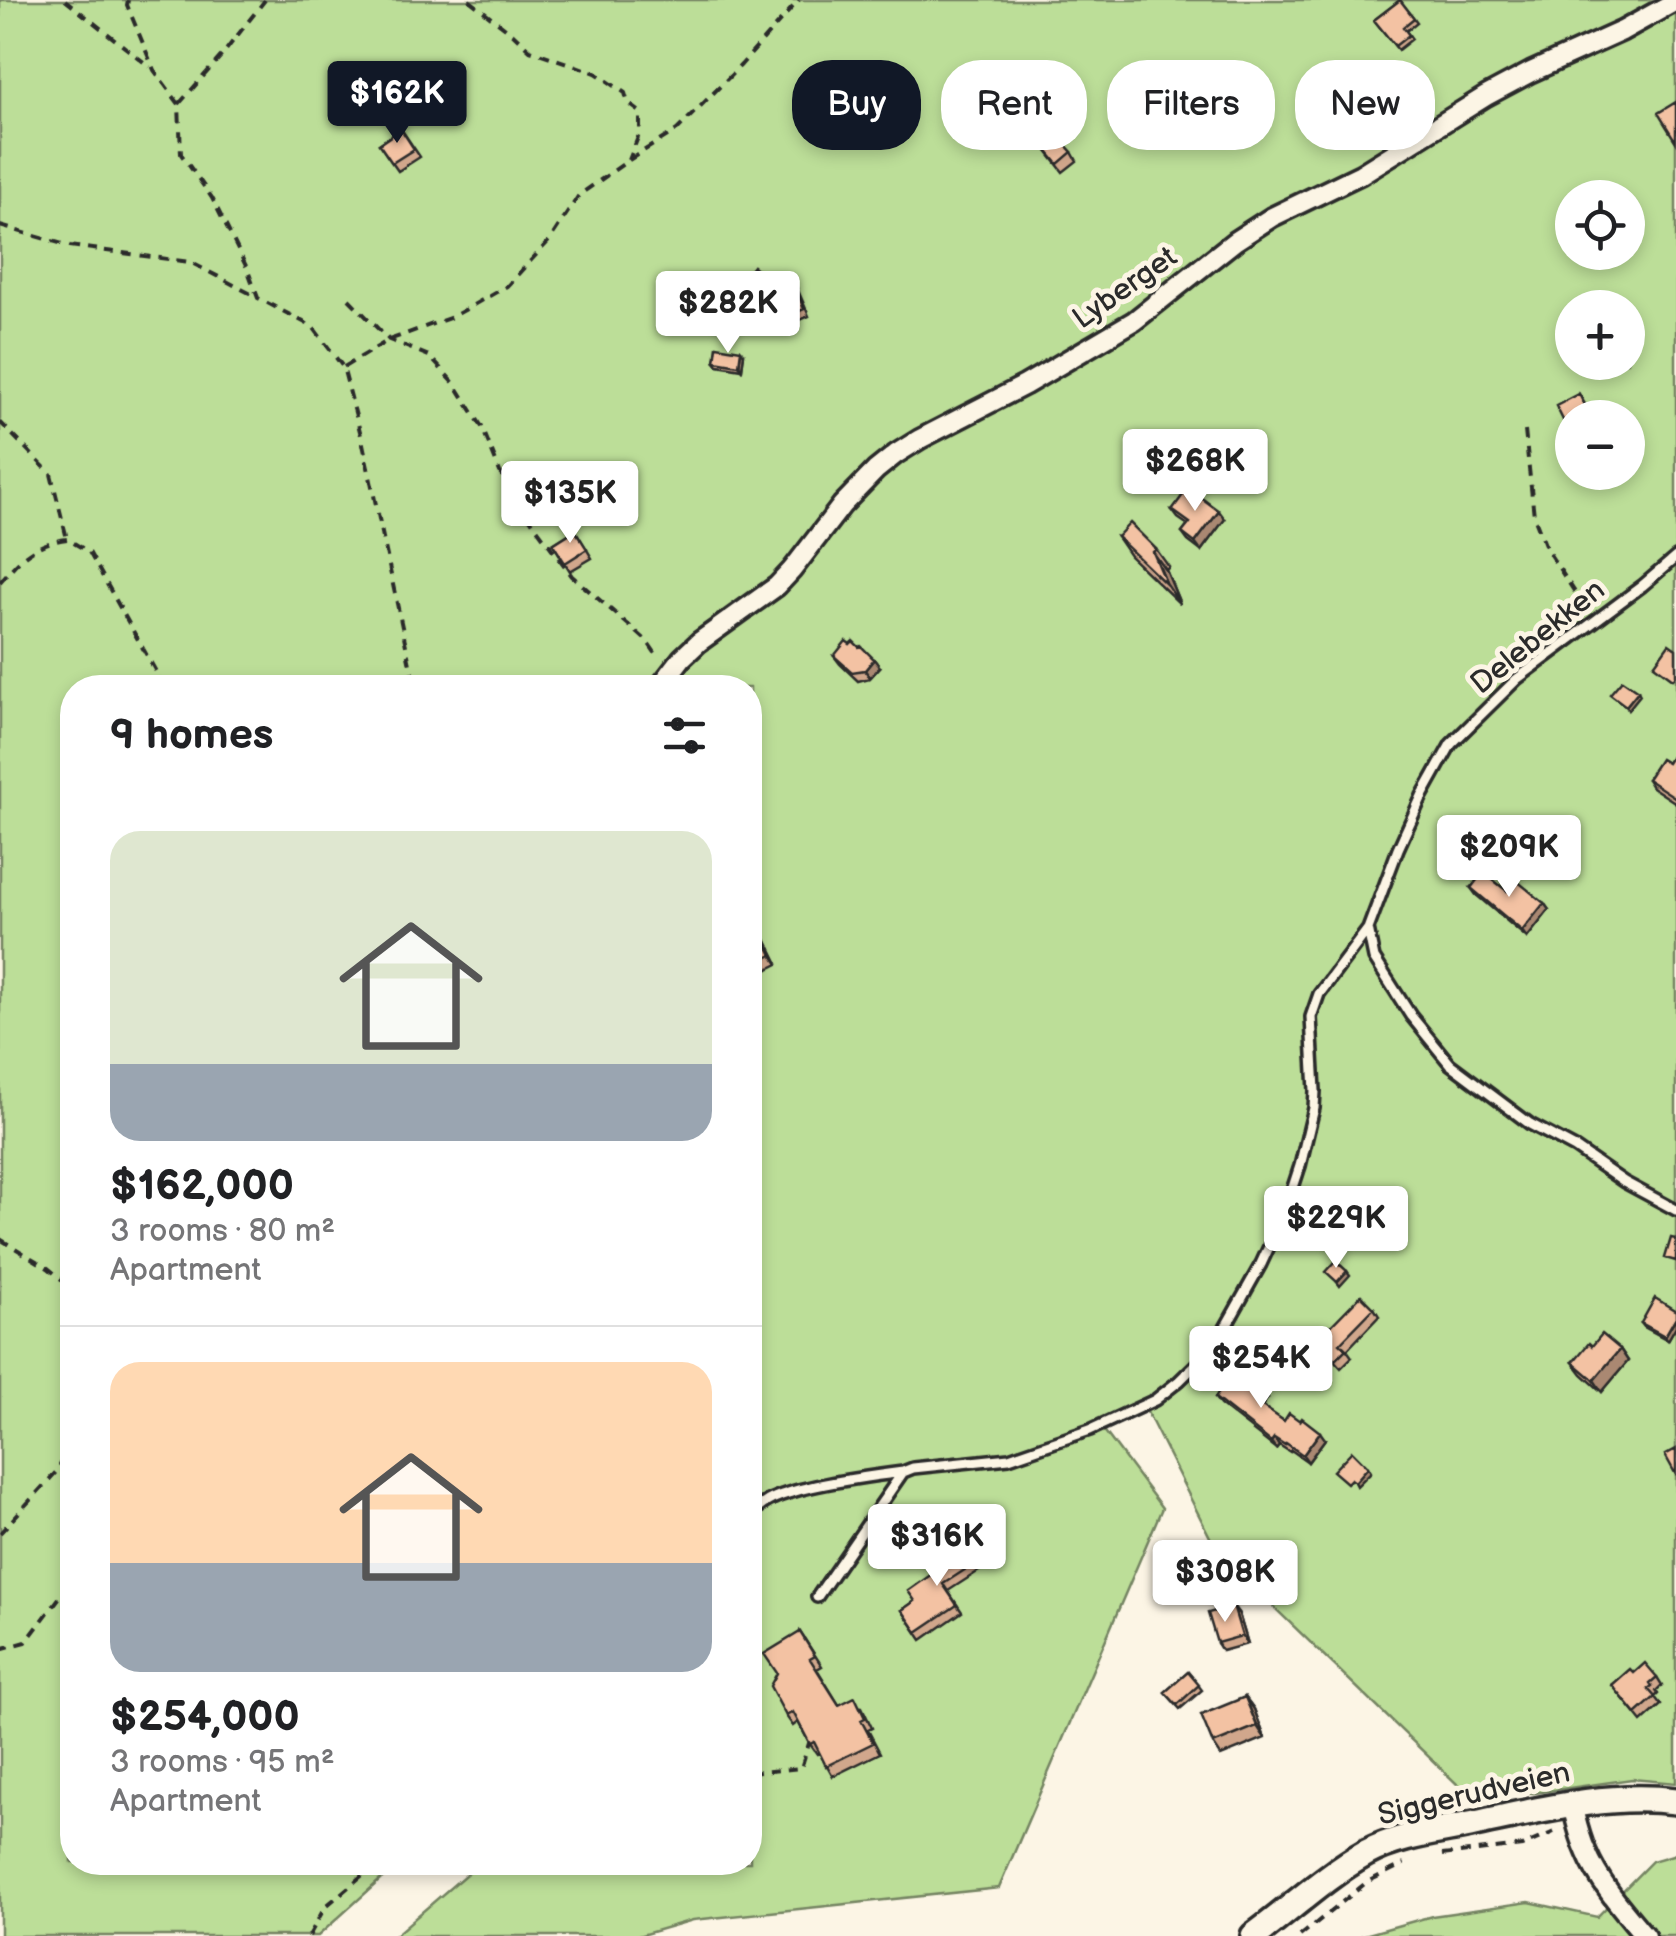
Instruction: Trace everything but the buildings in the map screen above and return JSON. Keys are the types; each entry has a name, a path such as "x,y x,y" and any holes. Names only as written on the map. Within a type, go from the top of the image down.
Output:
{"main road":[{"name":"Siggerudveien","path":"1254,1936 1344,1868 1380,1846 1409,1837 1574,1812 1622,1798 1676,1801"}],"street":[{"name":"Lyberget","path":"668,675 698,642 776,586 807,553 842,505 896,454 1026,385 1134,321 1272,216 1361,174 1531,72 1676,2"},
{"path":"1574,1812 1587,1854 1609,1891 1646,1936"}],"lane":[{"name":"Delebekken","path":"762,1506 780,1496 829,1484 913,1468 1009,1458 1090,1430 1154,1400 1179,1382 1215,1346 1265,1255 1300,1166 1314,1108 1310,1018 1319,994 1368,929 1422,796 1452,744 1517,678 1676,557"},
{"path":"1368,929 1374,958 1411,1016 1450,1064 1530,1124 1676,1210"},
{"path":"816,1598 904,1472"}],"path":[{"path":"65,0 154,70"},
{"path":"128,0 127,6 154,70 178,104 181,154 212,198 258,298"},
{"path":"178,104 265,0"},
{"path":"469,0 530,50 596,73 625,93 628,103 640,112 640,132 629,160"},
{"path":"343,367 390,340 452,317 507,286 548,241 579,196 677,130 799,0"},
{"path":"0,226 70,246 190,262 313,327 343,367 412,675"},
{"path":"350,298 390,340 429,356 456,384 482,427 500,472 533,523 572,576 647,641 661,675"},
{"path":"0,422 51,474 67,539"},
{"path":"1526,431 1534,516 1546,550 1594,621"},
{"path":"0,582 20,558 46,542 67,539 89,552 158,675"},
{"path":"0,1239 60,1278"},
{"path":"0,1533 60,1465"},
{"path":"0,1649 26,1642 60,1596"},
{"path":"762,1772 801,1768 810,1740"},
{"path":"1429,1857 1539,1840 1574,1812"},
{"path":"1300,1936 1367,1882 1416,1860"},
{"path":"309,1936 326,1907 363,1875"}],"green space":[{"path":"0,0 1676,0 1676,1783 1632,1779 1534,1793 1460,1787 1218,1553 1146,1410 1103,1429 1162,1508 999,1888 693,1920 638,1936 394,1936 465,1875 762,1875 762,675 60,675 60,1875 386,1875 318,1936 0,1936"},
{"path":"1676,1854 1676,1936 1361,1936 1432,1916 1529,1902 1597,1917 1652,1861"}]}
